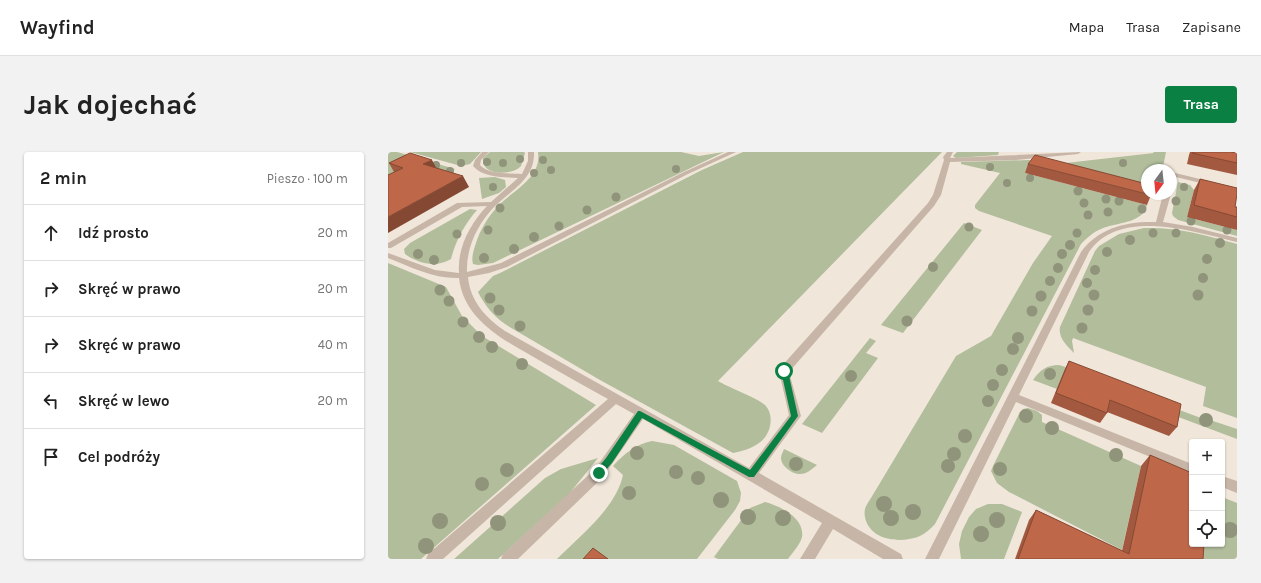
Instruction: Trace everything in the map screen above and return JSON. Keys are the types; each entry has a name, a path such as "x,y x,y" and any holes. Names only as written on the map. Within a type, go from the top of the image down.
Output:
{"lane":[{"path":"486,152 477,162 480,171 490,174 523,176"},
{"path":"531,152 530,164 523,176 515,186 493,204 479,220 467,242 463,261 463,276 472,306 490,326 896,559"},
{"path":"388,255 439,275 463,276 485,272 504,265 686,173 733,152"},
{"path":"751,475 795,416 784,371 931,204 937,195 949,156 1016,158 1078,152"},
{"path":"1177,175 1237,190"},
{"path":"1159,223 1165,200"},
{"path":"388,246 460,205 493,204"},
{"path":"932,559 1089,246 1101,236 1115,230 1138,224 1159,223 1186,226 1237,240"},
{"path":"1014,396 1189,468"},
{"path":"433,559 615,399"},
{"path":"508,559 599,473 640,413"},
{"path":"1225,482 1237,487"},
{"path":"807,559 831,521"}],"green space":[{"path":"388,152 397,152 455,169 447,174 388,189"},
{"path":"410,152 481,152 470,164 461,166"},
{"path":"490,152 525,153 521,166 511,172 504,173 492,171 484,164 483,158"},
{"path":"538,152 681,152 699,156 724,152 493,263 478,265 473,264 472,259 474,250 485,224 498,206 531,177 538,161"},
{"path":"743,152 942,152 718,381 761,402 768,409 770,414 771,419 769,430 763,439 750,448 733,453 600,380 502,322 492,313 478,292 493,276 702,170"},
{"path":"957,152 999,152 998,155 956,158 953,156"},
{"path":"1153,152 1166,152 1164,164 1141,164 1141,190 1058,162 1066,163 1154,153"},
{"path":"1032,161 1025,173 1147,205 1140,216 1135,219 1098,230 1090,235 1081,244 935,524 920,536 906,540 882,537 870,528 866,521 865,509 867,505 956,356 991,336 1033,263 1052,236 979,211 975,208 975,205 1000,173 961,164 961,162"},
{"path":"495,177 505,180 506,187 499,193 482,199 479,178"},
{"path":"1178,182 1190,185 1194,190 1187,217 1237,230 1237,236 1178,220 1173,216 1172,213 1175,200 1177,200"},
{"path":"470,209 477,210 461,233 455,245 451,259 445,262 428,264 405,254 404,249 410,243"},
{"path":"964,223 982,230 903,333 881,325"},
{"path":"1144,228 1179,230 1237,244 1237,418 1203,406 1206,387 1073,338 1074,353 1066,345 1060,335 1060,327 1095,251 1099,246 1119,234"},
{"path":"388,263 446,287 462,316 482,336 596,405 421,559 388,559"},
{"path":"870,338 876,341 866,353 878,358 822,433 802,424"},
{"path":"1059,365 1069,368 1064,371 1057,389 1033,380 1038,373 1044,369"},
{"path":"1155,401 1201,418 1237,429 1237,439 1173,415"},
{"path":"1028,408 1037,411 1042,415 1042,422 1141,466 1122,550 1009,492 997,483 991,471 993,466 1020,412 1023,409"},
{"path":"652,441 674,445 737,481 741,493 740,501 735,510 697,559 557,559 596,521 613,499 623,475 613,466 621,457 631,450 641,444"},
{"path":"784,449 817,465 805,473 794,473 785,467 781,461"},
{"path":"598,458 569,494 498,559 454,559 545,478 561,469"},
{"path":"1225,498 1237,503 1237,559 1192,559 1194,547 1225,547"},
{"path":"765,502 778,506 790,514 800,524 802,530 801,540 788,559 718,559 714,557 750,508"},
{"path":"988,504 1002,504 1022,512 1004,559 961,559 959,544 962,531 969,517 976,509"}],"building":[{"path":"410,153 432,160 423,164 463,176 388,217 388,175 403,168 389,163"},
{"path":"1192,153 1237,153 1237,163"},
{"path":"1035,155 1141,182 1141,192 1028,164"},
{"path":"1200,179 1237,188 1235,207 1237,207 1237,217 1194,205"},
{"path":"1069,361 1181,404 1177,427 1110,400 1107,413 1056,393"},
{"path":"1150,455 1189,472 1189,547 1204,547 1203,559 1018,559 1036,510 1129,554"},
{"path":"593,548 608,559 583,559"}],"route":[{"path":"599,473 640,413 751,475 795,416 784,371"}]}
